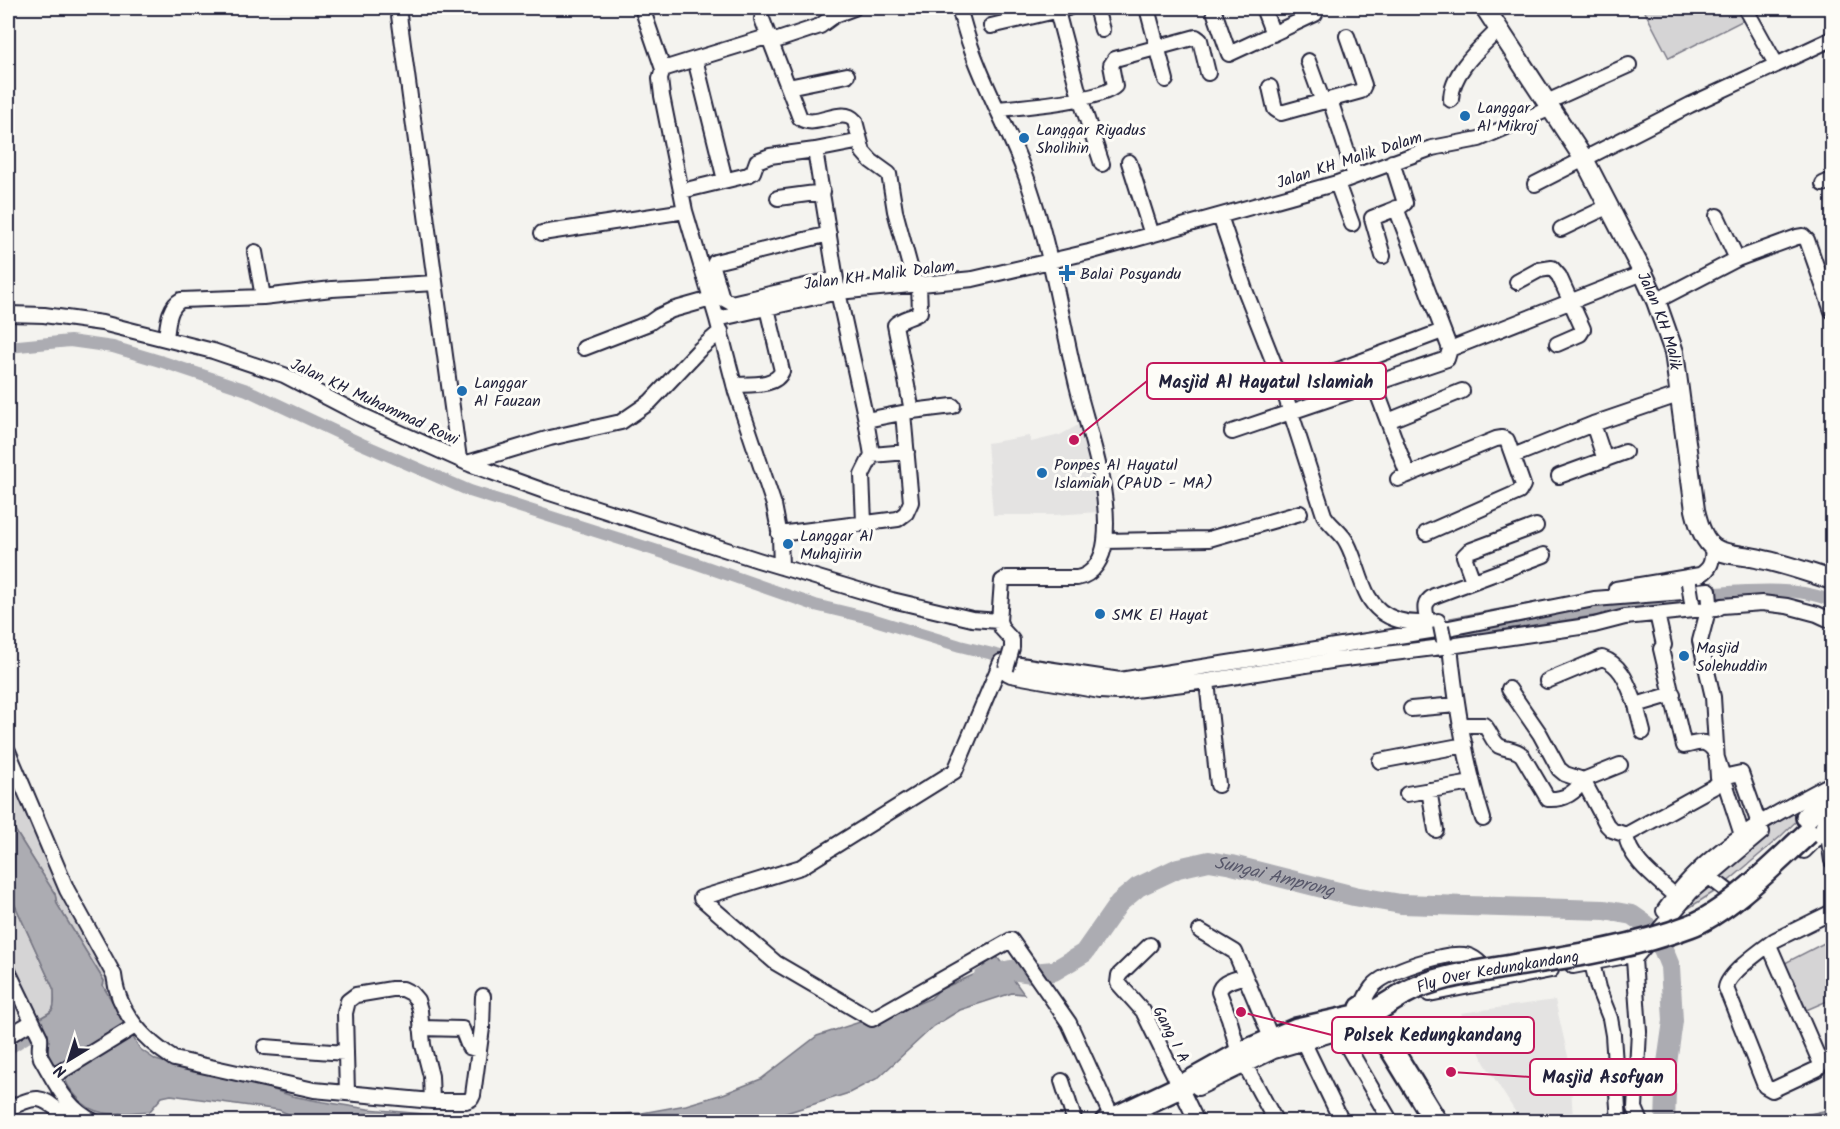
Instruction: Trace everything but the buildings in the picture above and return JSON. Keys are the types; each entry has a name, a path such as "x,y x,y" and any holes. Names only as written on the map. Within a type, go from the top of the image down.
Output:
{"main road":[{"path":"1805,825 1833,790"},
{"path":"1805,825 1833,807"},
{"name":"Fly Over Kedungkandang","path":"1106,1122 1180,1087 1239,1054 1297,1029 1370,1017 1400,988 1604,950 1691,926 1713,915 1736,897 1805,825"},
{"path":"1370,1017 1436,1122"}],"street":[{"name":"Jalan KH Muhammad Rowi","path":"398,8 435,283 463,461"},
{"path":"642,8 663,69 660,79 662,96 685,211 719,325 734,385 774,505 781,567"},
{"path":"663,69 820,26 835,15 854,8"},
{"path":"959,8 971,48 1029,184 1050,261 1099,468 1105,518 1105,541 1097,565 1083,577 1004,579 1000,584 999,621 1002,629 1012,640 1007,673 1109,692 1131,691 1594,624 1692,606 1719,609 1722,606 1762,603 1797,608 1833,621"},
{"path":"1096,8 1102,30"},
{"path":"1147,8 1167,80"},
{"path":"1213,8 1229,54 1315,14 1312,8"},
{"path":"1263,8 1273,34"},
{"name":"Jalan KH Malik","path":"1485,8 1584,159 1656,301 1674,352 1695,510 1699,524 1713,547"},
{"path":"1745,8 1776,64"},
{"path":"991,26 1062,9 1080,98 1102,164"},
{"path":"762,19 798,115 808,122 845,115 851,117 855,121 863,152 889,174 895,211 917,285 920,312 899,321 895,328 908,412 907,452 910,502 906,513 898,519 779,534"},
{"path":"1451,100 1451,92 1468,61 1499,29"},
{"path":"1270,87 1275,109 1281,113 1361,91 1364,87 1347,36"},
{"path":"998,110 1080,98 1114,89 1111,65 1115,59 1198,38 1208,73"},
{"path":"1535,184 1690,105 1776,64 1832,42"},
{"path":"695,59 725,180"},
{"path":"1308,61 1327,101 1355,176"},
{"name":"Jalan KH Malik Dalam","path":"719,325 837,286 917,285 973,279 1152,235 1337,183 1432,148 1479,139 1629,65"},
{"path":"789,87 847,75"},
{"path":"682,191 752,174 756,162 760,159 856,142"},
{"path":"815,150 837,286 872,455 862,475 864,522"},
{"path":"1129,162 1152,235"},
{"path":"1383,256 1372,218 1405,203 1392,162"},
{"path":"1337,183 1352,225"},
{"path":"778,198 823,192"},
{"path":"1561,229 1609,206"},
{"path":"1232,432 1443,362 1450,355 1450,349 1396,208"},
{"path":"542,233 685,211"},
{"path":"1220,216 1245,290 1279,376 1324,514 1328,522 1347,542 1369,597 1389,617 1407,623 1436,623 1560,598 1689,580 1708,570 1712,564 1713,547 1833,580"},
{"path":"1718,216 1737,259"},
{"path":"829,234 715,262 713,267 722,298 731,303 837,286"},
{"path":"1656,301 1737,259 1803,236 1807,240 1833,311"},
{"path":"255,252 263,297"},
{"path":"1517,282 1539,270 1552,268 1559,276 1582,331 1557,344"},
{"path":"1450,349 1569,300 1643,273"},
{"path":"166,338 171,309 181,300 263,297 332,288 435,283"},
{"path":"584,348 649,323 672,310 711,299"},
{"path":"734,385 773,381 780,376 782,371 767,308"},
{"name":"Jalan KH Muhammad Rowi","path":"8,314 44,315 102,323 213,351 284,375 363,416 463,461"},
{"path":"463,461 621,422 650,402 719,325"},
{"path":"1314,379 1437,333"},
{"path":"1365,360 1388,421 1403,477 1502,438 1507,441 1513,456 1523,485 1519,492 1426,532"},
{"path":"1388,421 1462,391"},
{"path":"1513,456 1593,424 1681,394"},
{"path":"866,420 953,406"},
{"path":"1593,424 1605,460"},
{"path":"872,455 907,452"},
{"path":"1559,476 1625,452"},
{"path":"463,461 639,523 781,567 938,611 972,619 999,621"},
{"path":"1105,541 1209,539 1300,513"},
{"path":"1473,581 1464,560 1464,556 1469,551 1536,526"},
{"path":"1483,819 1472,783 1446,645 1436,623 1424,607 1429,599 1544,555"},
{"path":"1689,580 1692,606"},
{"path":"1113,1122 1069,1023 1011,940 872,1019 776,963 701,898 801,867 955,771 1001,662 1120,680 1449,628 1594,599 1709,590 1710,603 1700,641 1713,697 1718,778 1741,773 1762,832 1691,892 1634,959 1639,1030 1635,1108 1641,1122"},
{"path":"1658,614 1664,645 1661,649 1684,746 1705,742 1710,744 1742,835"},
{"path":"1547,681 1602,658 1610,661 1618,668 1636,705 1643,732"},
{"path":"1207,681 1218,785"},
{"path":"1509,689 1548,799 1562,799 1574,792 1583,780 1620,765"},
{"path":"1636,705 1673,694"},
{"path":"1411,710 1456,705"},
{"path":"1460,725 1484,725 1495,743 1501,747 1528,742"},
{"path":"1528,742 1565,774 1583,780 1606,825 1626,835 1724,781"},
{"path":"1380,761 1465,745"},
{"path":"8,751 67,890 114,975 116,990 132,1028 174,1059 314,1090 432,1101 466,1101 472,1098 482,1028 483,996"},
{"path":"1407,794 1472,783"},
{"path":"1495,980 1480,963 1462,954 1408,967 1382,978 1370,989 1370,1017 1440,990 1592,963 1626,956 1632,952 1699,870 1722,849 1779,811 1833,783"},
{"path":"1429,790 1436,830"},
{"path":"1699,870 1738,899 1744,899 1770,880 1812,843 1819,836 1824,823 1833,816"},
{"path":"1833,824 1828,835 1833,861"},
{"path":"1626,835 1634,855 1673,900"},
{"path":"1769,945 1821,1064 1817,1070 1772,1090 1765,1086 1726,983 1769,945 1833,912"},
{"path":"1200,931 1234,951 1272,1040"},
{"name":"Gang I A","path":"1150,945 1119,975 1117,981 1145,1015 1180,1087"},
{"path":"1592,963 1598,988 1610,1018 1613,1035 1619,1122"},
{"path":"8,971 40,1037 39,1052 57,1074 76,1112 95,1122"},
{"path":"1244,976 1225,983 1219,990 1239,1054 1276,1122"},
{"path":"347,1094 345,1013 348,1002 356,995 403,989 417,1000 432,1101"},
{"path":"8,1036 33,1023"},
{"path":"57,1074 132,1028"},
{"path":"421,1028 462,1029 469,1047 479,1050"},
{"path":"1297,1029 1342,1122"},
{"path":"1131,1122 1274,1051 1339,1032 1391,1122"},
{"path":"265,1047 345,1053"},
{"path":"1062,1082 1075,1122"},
{"path":"1180,1087 1197,1122"},
{"path":"8,1109 36,1098 44,1100 74,1122"}],"shaded area":[{"path":"1643,8 1740,8 1746,19 1669,58"},
{"name":"Ponpes Al Hayatul Islamiah (PAUD - MA)","path":"1082,423 1097,487 1098,512 993,515 987,443 1029,436 1031,442 1060,435"},
{"path":"1675,579 1680,603 1454,637 1450,618"},
{"path":"8,756 111,974 110,989 106,991 103,986 104,981 57,904 55,894 8,819"},
{"path":"1813,798 1816,802 1780,837 1724,885 1717,878 1743,844"},
{"path":"8,819 55,894 57,904 104,981 103,986 128,1028 67,1064 49,1063 44,1049 49,1041 44,1037 36,1020 52,1010 54,990 8,890"},
{"path":"1705,883 1714,892 1684,911 1670,914"},
{"path":"8,890 54,990 52,1010 36,1020 8,963"},
{"path":"1832,939 1832,999 1804,1011 1783,964"},
{"path":"995,954 1024,994 1012,993 960,1010 934,1026 878,1078 849,1093 761,1121 306,1122 279,1110 171,1095 162,1097 150,1111 110,1114 83,1104 68,1085 64,1072 130,1032 140,1049 156,1060 194,1071 247,1081 292,1096 368,1109 457,1117 524,1118 642,1113 686,1105 761,1079 817,1036 863,1021 879,1020 931,998 939,990 978,973"},
{"path":"1555,1000 1570,1065 1573,1121 1521,1121 1484,1062 1461,1013"},
{"path":"1832,1109 1832,1121 1790,1121 1801,1116"}],"waterway":[{"path":"8,347 70,341 113,347 163,362 247,390 470,491 689,561 815,605 1013,659"},
{"path":"1700,594 1786,591 1819,596 1832,602"},
{"name":"Sungai Amprong","path":"982,979 1011,970 1032,973 1054,971 1084,953 1119,903 1138,887 1178,868 1209,861 1354,896 1401,904 1605,910 1632,915 1645,924 1663,949 1670,966 1673,1021 1667,1063 1665,1122"},
{"path":"8,1049 45,1026"}],"place":[{"name":"Langgar Al Mikroj","path":"1465,116"},
{"name":"Langgar Riyadus Sholihin","path":"1024,138"},
{"name":"Balai Posyandu","path":"1067,273"},
{"name":"Langgar Al Fauzan","path":"462,391"},
{"name":"Masjid Al Hayatul Islamiah","path":"1074,440"},
{"name":"Ponpes Al Hayatul Islamiah (PAUD - MA)","path":"1042,473"},
{"name":"Langgar Al Muhajirin","path":"788,544"},
{"name":"SMK El Hayat","path":"1100,614"},
{"name":"Masjid Solehuddin","path":"1684,656"},
{"name":"Polsek Kedungkandang","path":"1241,1012"},
{"name":"Masjid Asofyan","path":"1451,1072"}]}
